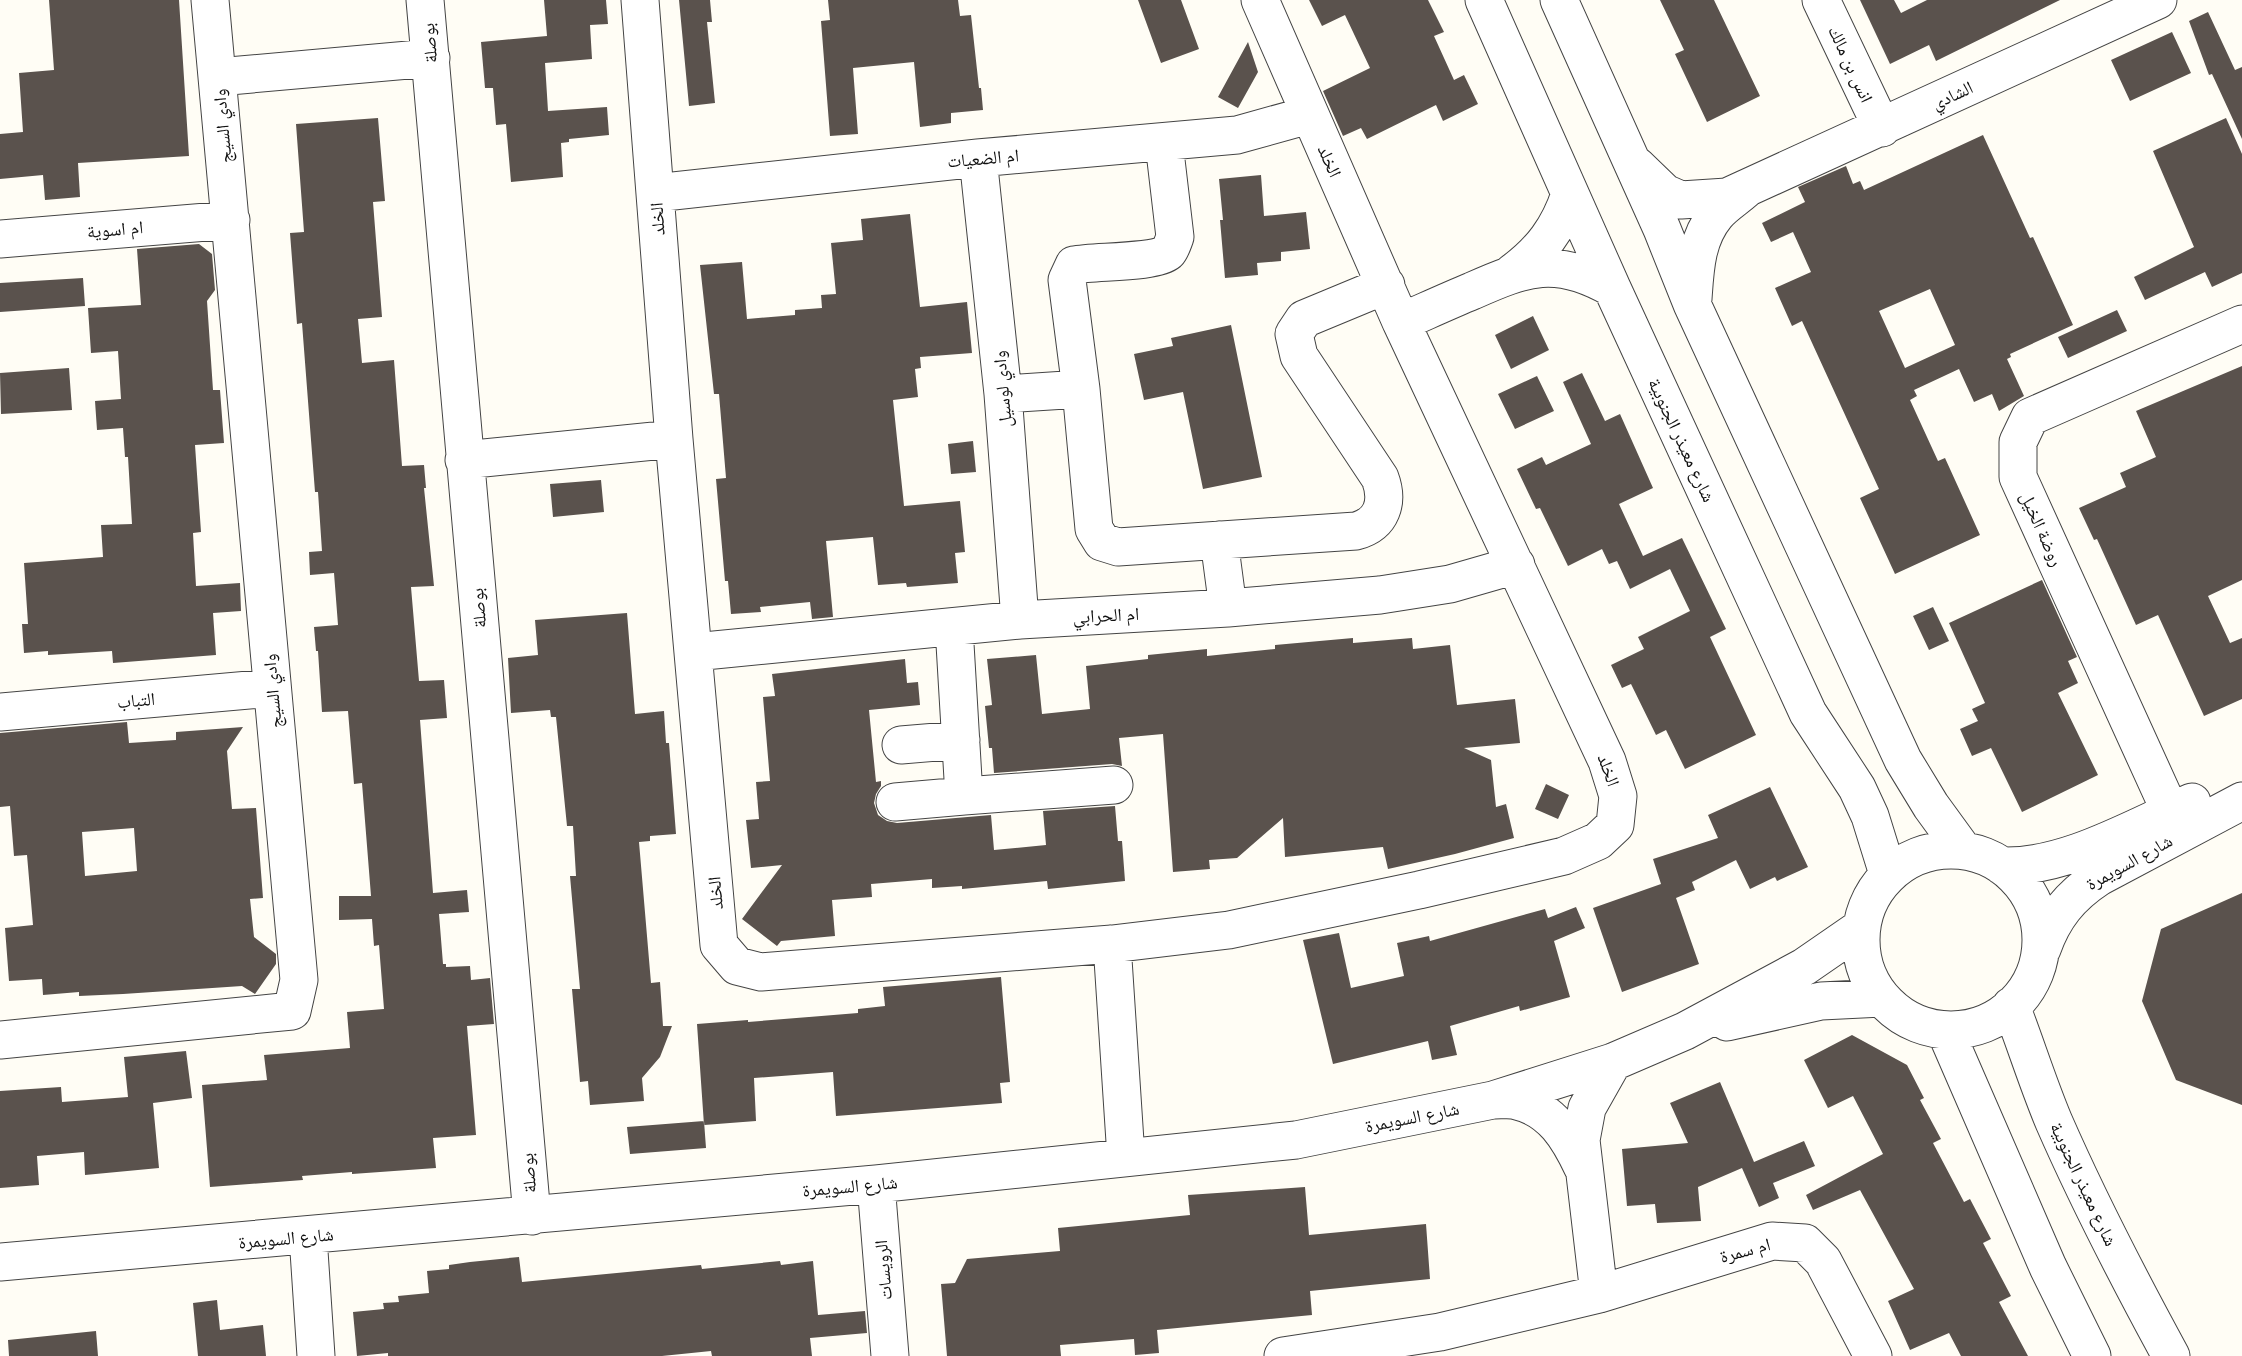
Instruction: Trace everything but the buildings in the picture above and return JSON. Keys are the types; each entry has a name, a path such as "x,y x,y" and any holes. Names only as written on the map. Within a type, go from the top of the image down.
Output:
{"street":[{"name":"وادي السيج","path":"0,1040 292,1011 299,980 211,0"},
{"name":"بوصلة","path":"425,0 532,1216"},
{"name":"الخلد","path":"639,0 674,439 719,945 737,966 761,972 1112,944 1229,930 1564,856 1598,841 1615,825 1618,796 1607,761 1401,322 1260,0"},
{"name":"شارع معيذر الجنوبية","path":"1484,0 1612,288 1808,713 1857,788 1870,816 1888,874"},
{"path":"1559,0 1662,229 1692,303 1903,760 1931,806 1963,850"},
{"name":"انس بن مالك","path":"1821,0 1882,128"},
{"name":"الشادي","path":"1630,158 1665,193 1681,200 1727,197 2158,0"},
{"name":"وادي السيج","path":"218,77 431,58"},
{"name":"ام الضعيات","path":"655,193 978,158 1237,135 1309,115"},
{"path":"1164,143 1175,237 1169,251 1156,258 1091,261 1074,265 1067,280 1081,389 1094,529 1102,542 1118,547 1356,531 1368,527 1379,517 1386,494 1380,478 1299,356 1294,334 1304,319 1386,285"},
{"name":"وادي لوسيل","path":"978,158 1003,394 1020,620"},
{"name":"الشادي","path":"1692,303 1697,255 1704,234 1716,215 1746,190"},
{"path":"1512,273 1542,247 1564,213 1570,194"},
{"name":"ام اسوية","path":"0,239 231,220"},
{"path":"1401,322 1512,273 1532,269 1574,271 1612,288"},
{"name":"روضة الخيل","path":"2170,811 2018,477 2018,442 2030,417 2242,324"},
{"path":"1003,394 1081,389"},
{"path":"464,460 674,439"},
{"path":"1219,540 1228,608"},
{"name":"ام الحرابي","path":"694,652 1020,620 1228,608 1380,594 1450,584 1516,565"},
{"path":"954,627 964,796"},
{"name":"التباب","path":"0,712 272,688"},
{"path":"901,745 961,740"},
{"name":"شارع السويمرة","path":"2002,866 2036,864 2068,856 2223,788 2242,783"},
{"path":"895,802 1114,785"},
{"name":"شارع السويمرة","path":"2042,949 2050,927 2062,907 2079,890 2242,801"},
{"path":"1963,850 2002,866 2026,891 2035,909 2042,949 2030,982 2011,1006 1980,1025 1945,1030 1908,1019 1882,998 1870,979 1863,959 1862,927 1870,900 1888,874 1923,854 1963,850"},
{"name":"شارع السويمرة","path":"0,1262 876,1184 1296,1140 1493,1100 1613,1062 1685,1031 1804,967 1862,927"},
{"path":"1112,944 1126,1157"},
{"name":"شارع السويمرة","path":"1685,1031 1821,1001 1882,998"},
{"name":"شارع معيذر الجنوبية","path":"2011,1006 2053,1118 2080,1179 2171,1356"},
{"path":"1945,1030 2048,1267 2092,1356"},
{"path":"1599,1294 1581,1140 1587,1108 1613,1062"},
{"path":"1493,1100 1517,1100 1548,1115 1568,1138 1584,1170"},
{"name":"الرويسات","path":"876,1184 890,1356"},
{"path":"307,1236 316,1356"},
{"name":"ام سمرة","path":"1283,1356 1440,1332 1599,1294 1772,1241 1805,1243 1823,1261 1873,1356"}]}
